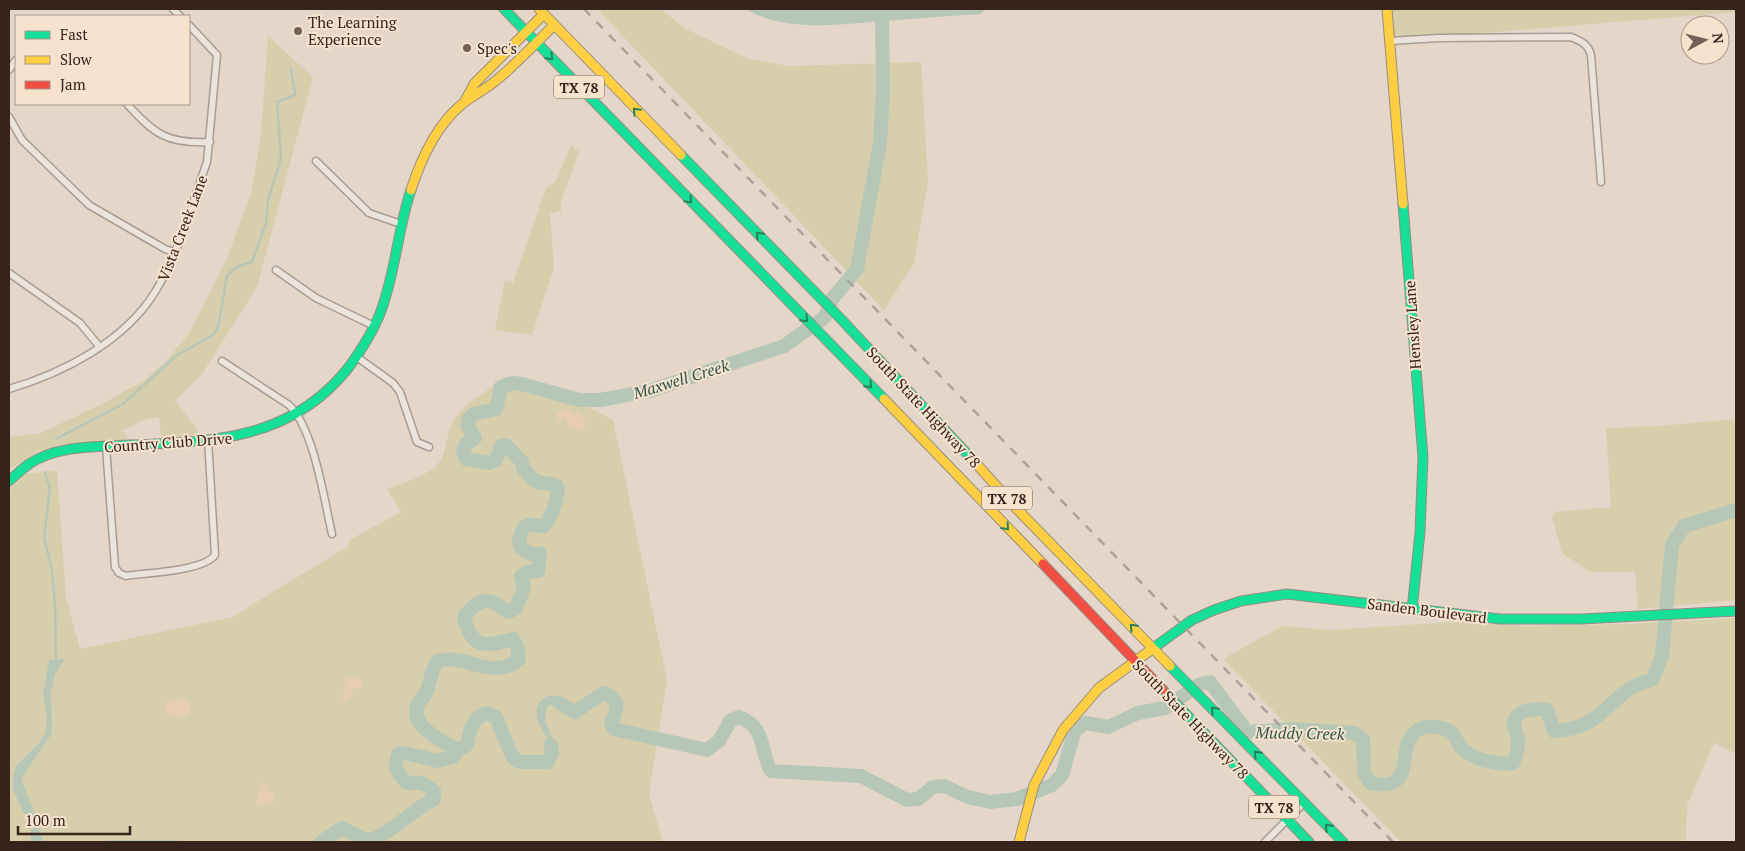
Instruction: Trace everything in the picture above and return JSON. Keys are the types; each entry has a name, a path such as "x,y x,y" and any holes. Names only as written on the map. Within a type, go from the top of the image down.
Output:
{"main road":[{"name":"TX 78","path":"504,9 536,42"},
{"name":"Hensley Lane","path":"1387,9 1423,457 1420,532 1412,610"},
{"name":"TX 78","path":"542,12 554,25"},
{"name":"Country Club Drive","path":"9,481 30,463 45,455 64,451 240,437 263,430 296,414 328,390 357,357 374,326 389,287 410,188 422,159 444,124 465,102 474,84 526,32 542,12"},
{"name":"Country Club Drive","path":"465,102 482,93 554,25"},
{"name":"South State Highway 78","path":"554,25 852,331 974,460 1016,508 1343,842"},
{"name":"South State Highway 78","path":"536,42 1166,692 1308,842"},
{"path":"487,71 495,80"},
{"name":"Sanden Boulevard","path":"1019,842 1034,785 1063,730 1081,707 1099,688 1135,660 1192,620 1214,610 1264,596 1287,594 1500,619 1581,619 1736,611"}],"street":[{"name":"Vista Creek Lane","path":"9,389 49,375 99,346 125,328 146,306 162,280 207,162 210,142 217,55 190,26"},
{"path":"1390,41 1438,38 1570,37 1582,42 1589,48 1590,55 1601,182"},
{"path":"129,105 143,121 168,139 186,143 210,142"},
{"path":"9,117 22,140 89,205 165,249 174,252"},
{"path":"316,161 369,214 401,224"},
{"path":"276,270 316,298 374,326"},
{"path":"9,272 15,279 80,323 99,346"},
{"path":"357,357 393,383 405,403 417,442 429,447"},
{"path":"222,361 288,405 296,414 304,427 316,466 332,534"},
{"path":"106,447 115,567 119,573 126,576 173,571 209,561 215,555 208,440"},
{"path":"1265,842 1304,803"}],"shaded area":[{"path":"597,9 660,9 686,29 749,59 788,66 921,62 928,181 914,263 884,310"},
{"path":"746,9 986,9 981,14 814,25 778,21 762,17"},
{"path":"1387,9 1736,9 1736,12 1680,15 1680,17 1390,41"},
{"path":"268,36 313,77 257,287 202,374 175,401 196,427 200,441 162,443 159,417 147,419 121,431 127,435 127,440 61,445 39,451 10,469 9,437 41,433 104,403 143,381 166,361 188,335 227,258 252,190 261,134"},
{"path":"571,145 579,152 561,201 561,211 550,214 554,267 532,335 495,330 505,280 513,283 546,188 556,181"},
{"path":"503,377 545,384 613,420 667,680 649,794 663,842 9,842 9,491 25,474 57,470 66,598 80,649 232,617 347,547 351,539 401,512 387,489 420,476 435,466 441,460 444,453 450,427 455,418 462,409"},
{"path":"1736,419 1736,600 1638,609 1635,572 1590,572 1562,553 1552,517 1555,512 1611,507 1606,428 1659,426"},
{"path":"1736,618 1736,754 1714,743 1687,806 1686,842 1401,842 1223,659 1282,626 1331,630 1450,622 1526,626 1628,624"},
{"path":"65,659 55,674 51,691 52,733 21,779 36,817 43,842 31,842 31,828 13,790 13,776 16,766 40,742 46,732 47,714 43,694 49,660"},
{"path":"553,695 576,706 574,720 553,704 547,707 545,720 554,742 555,764 548,762 547,739 538,721 536,711 541,700"},
{"path":"112,840 174,840 187,842 102,842"}],"sand":[{"path":"565,408 573,413 575,420 575,414 579,412 586,423 582,430 569,427 566,416 560,422 556,414"},
{"path":"355,677 362,683 363,688 353,688 348,700 342,699 346,679"},
{"path":"184,699 189,704 190,711 186,715 179,717 175,714 178,708 174,715 167,713 165,708 167,703"},
{"path":"262,783 269,786 267,791 274,793 274,800 269,804 266,798 265,804 259,806 256,801"}],"waterway":[{"name":"Maxwell Creek","path":"457,750 437,738 424,727 416,715 418,705 427,691 437,661 459,661 490,668 500,668 519,659 517,646 513,639 495,644 476,641 467,628 464,617 477,604 486,601 495,603 509,612 516,608 524,587 521,576 527,572 538,571 540,554 531,554 521,548 519,540 523,528 529,525 544,526 554,506 558,490 555,485 538,482 533,479 523,468 522,462 506,445 501,446 496,460 489,463 466,459 463,451 466,444 475,438 467,425 468,419 474,414 496,409 501,387 513,383 579,400 600,400 649,391 784,346 825,317 833,298 857,269 880,143 883,91 882,21 877,9"},
{"path":"56,439 123,404 176,356 213,335 218,327 227,276 236,267 252,262 266,223 268,200 281,158 277,102 295,95 291,69"},
{"path":"45,472 50,489 44,538 51,565 55,602 56,662"},
{"name":"Muddy Creek","path":"559,703 575,712 604,693 616,701 616,709 611,723 614,729 707,750 719,741 730,721 739,717 754,727 758,733 771,771 861,776 907,800 918,799 933,787 944,786 968,797 990,802 1017,799 1052,785 1062,775 1075,730 1086,723 1108,727 1138,713 1165,708 1200,684 1210,682 1247,732 1289,729 1354,733 1363,739 1364,773 1370,783 1386,784 1396,781 1401,774 1408,743 1413,734 1422,728 1437,727 1449,731 1465,751 1478,758 1492,762 1513,763 1518,742 1514,724 1515,719 1522,712 1537,709 1547,710 1554,731 1569,729 1590,722 1631,688 1653,679 1662,656 1672,545 1684,526 1736,510"},
{"name":"Muddy Creek","path":"321,842 342,828 368,841 394,827 434,799 434,791 422,783 407,783 401,776 396,767 398,754 405,753 438,761 453,757 457,750 467,745 475,721 482,715 487,713 496,717 512,756 519,762 548,762 552,753 551,745"}],"railway":[{"path":"584,9 1393,842"}],"traffic: fast":[{"path":"504,9 884,399"},
{"path":"681,155 840,318 972,459"},
{"path":"9,481 26,466 52,453 77,448 191,442 220,438 249,432 276,423 302,410 327,391 349,367 376,324 387,293 411,190"},
{"path":"1403,204 1423,457 1420,532 1412,610"},
{"path":"1148,652 1192,620 1214,610 1241,601 1287,594 1500,619 1581,619 1736,611"},
{"path":"1170,666 1343,842"},
{"path":"1163,690 1309,842"}],"traffic: slow":[{"path":"539,9 681,155"},
{"path":"1387,9 1403,204"},
{"path":"465,101 474,84 544,14"},
{"path":"411,190 430,144 452,113 506,72 554,25"},
{"path":"884,399 1043,564"},
{"path":"972,459 1016,508 1170,666"},
{"path":"1019,842 1034,785 1063,730 1099,688 1148,652"}],"traffic: jam":[{"path":"1043,564 1163,690"}],"place":[{"name":"The Learning Experience","path":"298,31"},
{"name":"Spec's","path":"467,48"}]}
